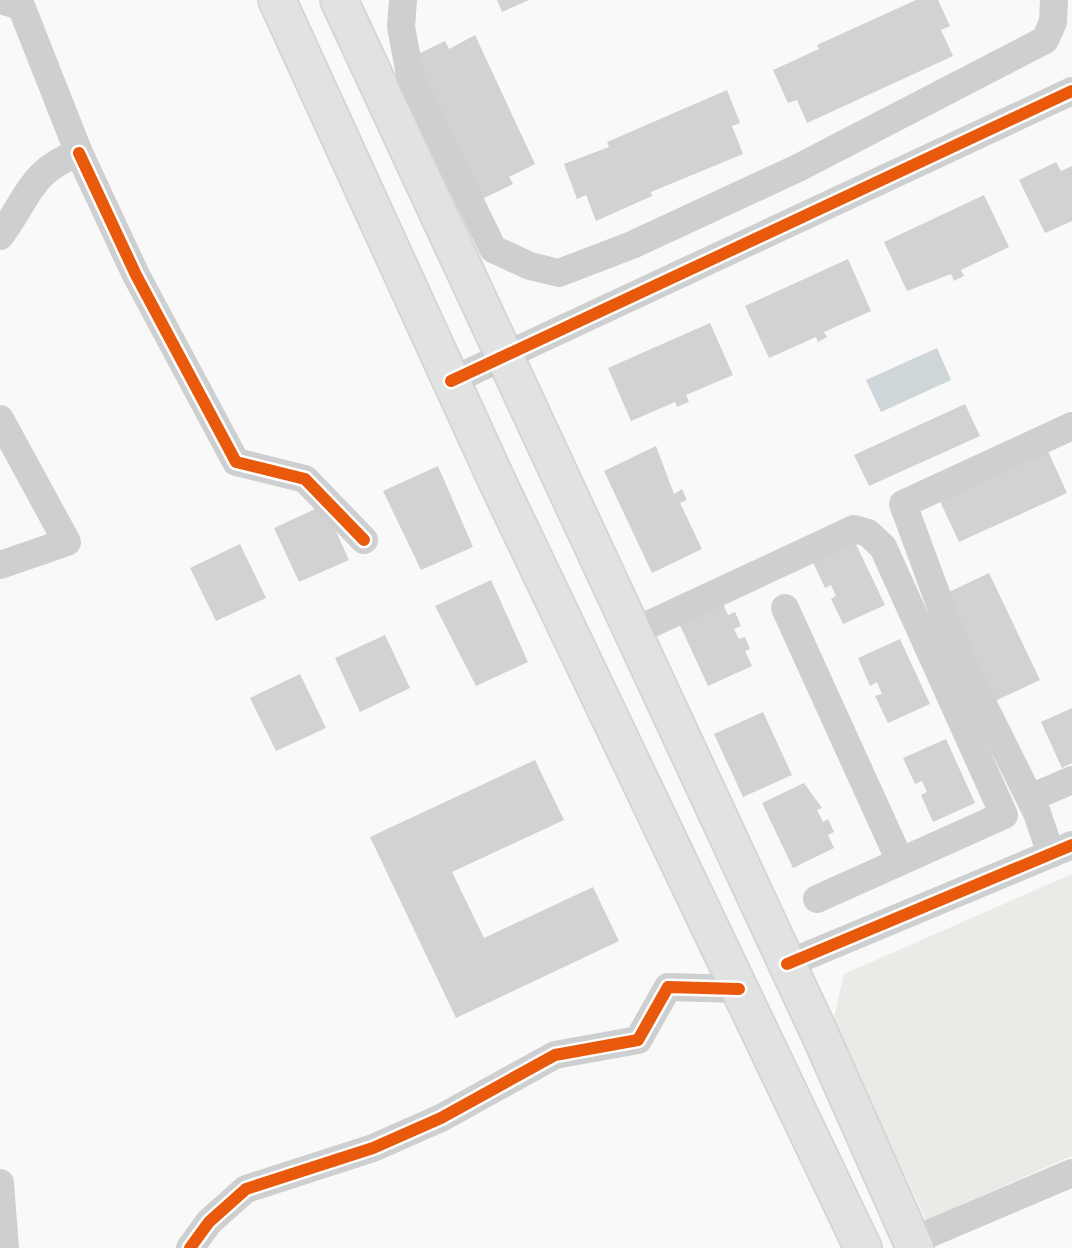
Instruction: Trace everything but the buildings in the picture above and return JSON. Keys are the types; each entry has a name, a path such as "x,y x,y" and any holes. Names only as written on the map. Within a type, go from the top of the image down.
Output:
{"main road":[{"path":"277,0 451,381 863,1248"},
{"path":"339,0 914,1244"}],"street":[{"path":"0,0 21,6 79,153 136,275 236,462 305,479 364,540"},
{"path":"403,0 401,27 411,80 493,249 530,266 559,273 632,245 798,168 1045,40 1053,22 1054,0"},
{"path":"451,381 506,358 1072,91"},
{"path":"0,236 22,196 55,161 79,153"},
{"path":"0,419 67,542 0,565"},
{"path":"787,964 1061,849 1030,798 959,656 903,504 1072,426"},
{"path":"633,632 854,529 868,533 883,547 1004,815 817,899"},
{"path":"785,608 900,861"},
{"path":"1030,798 1072,780"},
{"path":"190,1248 209,1222 246,1189 373,1148 441,1118 555,1055 638,1040 668,987 739,989"},
{"path":"914,1244 1072,1173"},
{"path":"0,1183 5,1248"}],"shaded area":[{"path":"937,348 951,380 881,412 866,380"},
{"path":"1072,874 1072,1156 926,1220 833,1022 844,974"}],"cycle path":[{"path":"451,381 1072,91"},
{"path":"79,153 136,275 236,462 305,479 364,540"},
{"path":"787,964 1072,845"},
{"path":"190,1248 209,1222 246,1189 373,1148 441,1118 555,1055 638,1040 668,987 739,989"}]}
